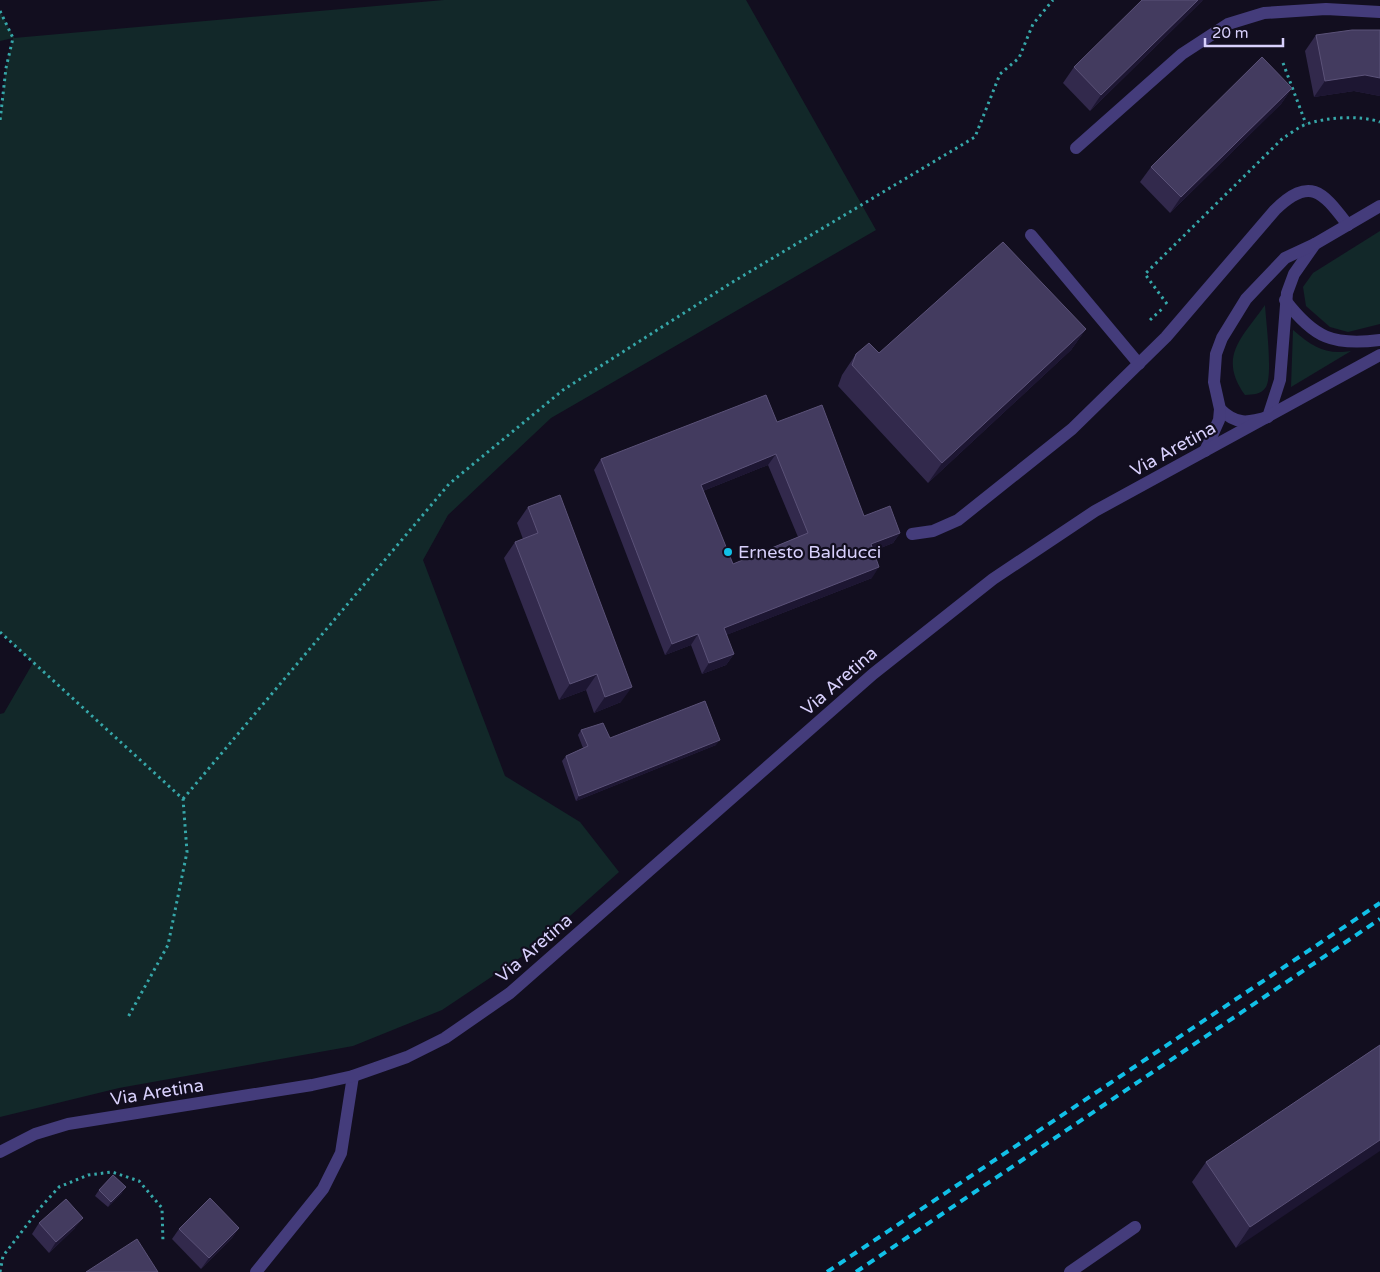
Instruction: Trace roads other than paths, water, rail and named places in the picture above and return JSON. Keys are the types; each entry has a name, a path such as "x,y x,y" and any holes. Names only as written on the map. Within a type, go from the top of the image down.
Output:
{"street":[{"path":"1076,148 1182,54 1228,24 1264,13 1326,9 1380,12"},
{"path":"912,534 922,534 946,527 971,511 1067,434 1166,337 1276,210 1292,196 1310,190 1319,192 1326,197 1348,225"},
{"path":"1205,451 1216,431 1220,409 1214,370 1216,354 1222,338 1246,299 1272,269 1293,253 1315,244 1380,206"},
{"path":"1032,235 1139,364"},
{"path":"1220,409 1232,419 1243,423 1268,417 1280,380 1286,300 1294,274 1315,244"},
{"path":"1286,300 1306,325 1324,337 1334,341 1352,342 1380,340"},
{"name":"Via Aretina","path":"0,1152 35,1134 68,1124 312,1085 353,1076 389,1064 426,1048 488,1010 873,674 955,608 1055,536 1380,355"},
{"path":"256,1272 323,1189 341,1153 353,1076"},
{"path":"1070,1272 1135,1226"}],"railway":[{"path":"827,1272 1380,903"},
{"path":"856,1272 1380,919"}],"place":[{"name":"Ernesto Balducci","path":"728,552"}]}
